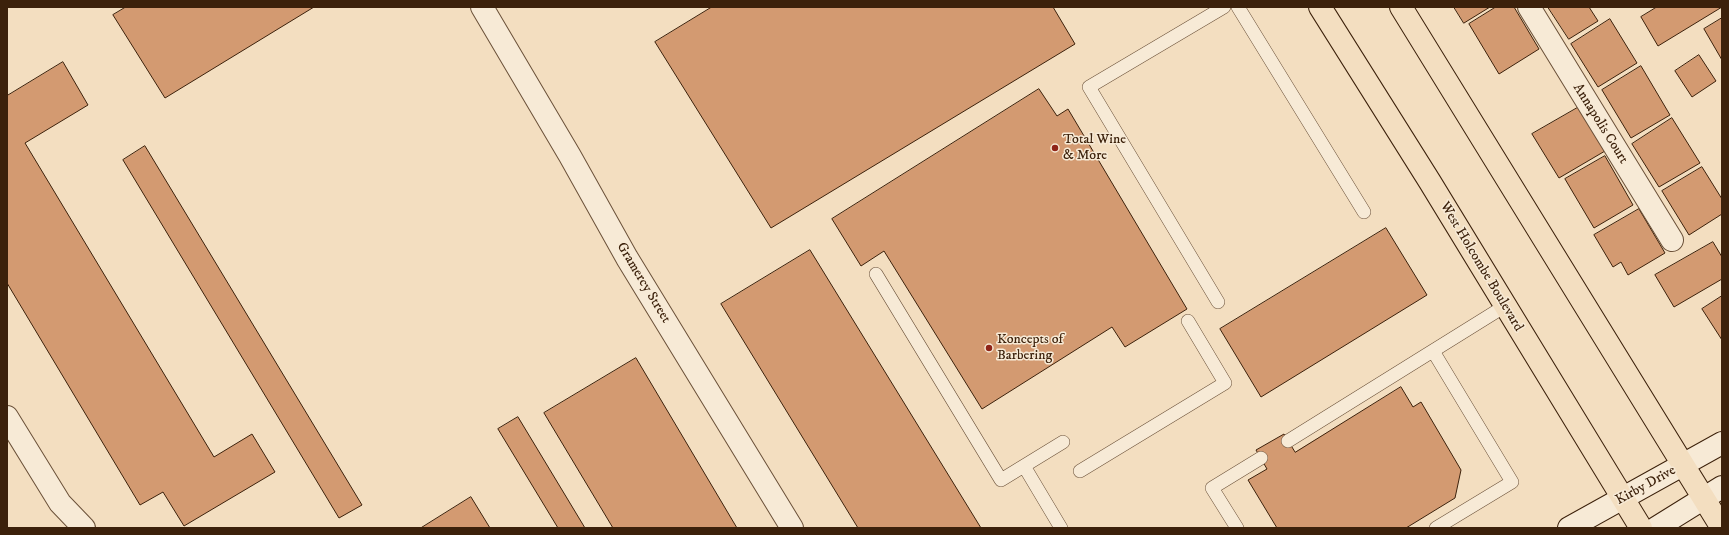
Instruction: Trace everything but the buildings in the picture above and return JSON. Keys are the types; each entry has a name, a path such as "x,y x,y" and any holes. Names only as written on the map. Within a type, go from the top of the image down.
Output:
{"main road":[{"name":"West Holcombe Boulevard","path":"1320,7 1506,306 1641,528"},
{"path":"1401,7 1722,528"}],"street":[{"name":"Gramercy Street","path":"482,7 570,156 629,262 792,528"},
{"name":"Annapolis Court","path":"1529,7 1672,240"},
{"path":"7,417 60,503 84,528"},
{"name":"Kirby Drive","path":"1569,528 1722,443"},
{"path":"1656,528 1722,487"}],"lane":[{"path":"1218,302 1089,87 1224,7"},
{"path":"1238,7 1364,212"},
{"path":"876,274 1001,480 1063,442"},
{"path":"1288,441 1506,306"},
{"path":"1080,471 1225,383 1188,321"},
{"path":"1433,351 1512,482 1436,528"},
{"path":"1237,528 1212,488 1261,458"},
{"path":"1024,466 1061,528"}],"place":[{"name":"Total Wine & More","path":"1055,148"},
{"name":"Koncepts of Barbering","path":"989,348"}]}
